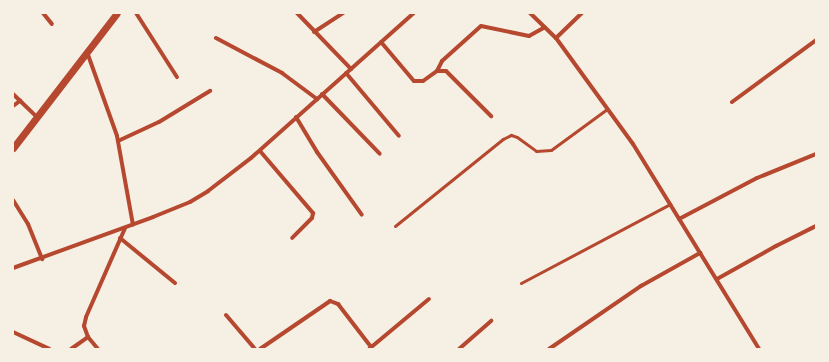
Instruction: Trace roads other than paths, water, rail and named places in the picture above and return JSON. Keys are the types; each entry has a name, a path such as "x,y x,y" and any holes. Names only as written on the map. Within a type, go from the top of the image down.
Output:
{"street":[{"path":"43,13 52,24"},
{"path":"13,148 117,13"},
{"path":"136,13 177,77"},
{"path":"297,13 351,69"},
{"path":"314,32 343,13"},
{"path":"13,268 42,259 125,228 190,202 208,191 260,151 296,117 414,13"},
{"path":"530,13 556,38 607,109 670,204 759,349"},
{"path":"556,38 582,13"},
{"path":"381,42 414,80 423,81 437,71 442,61 481,26 529,36 545,27"},
{"path":"216,38 282,73 317,99"},
{"path":"732,102 816,40"},
{"path":"87,52 118,141 134,224"},
{"path":"437,71 446,71 491,116"},
{"path":"346,73 399,136"},
{"path":"118,141 159,122 210,91"},
{"path":"13,94 37,117"},
{"path":"322,94 380,154"},
{"path":"13,106 20,101"},
{"path":"296,117 316,152 362,215"},
{"path":"260,151 313,213 312,218 292,238"},
{"path":"679,219 757,178 816,154"},
{"path":"13,200 28,224 42,259"},
{"path":"717,279 776,246 816,226"},
{"path":"98,349 88,337 84,326 86,317 125,228"},
{"path":"120,238 175,283"},
{"path":"549,349 641,286 700,253"},
{"path":"260,349 330,301 338,304 370,348 429,299"},
{"path":"226,315 255,349"},
{"path":"459,349 491,321"},
{"path":"13,332 49,349"},
{"path":"71,349 88,337"}],"lane":[{"path":"395,226 510,135 517,137 536,151 551,150 607,109"},
{"path":"521,284 670,204"}]}
